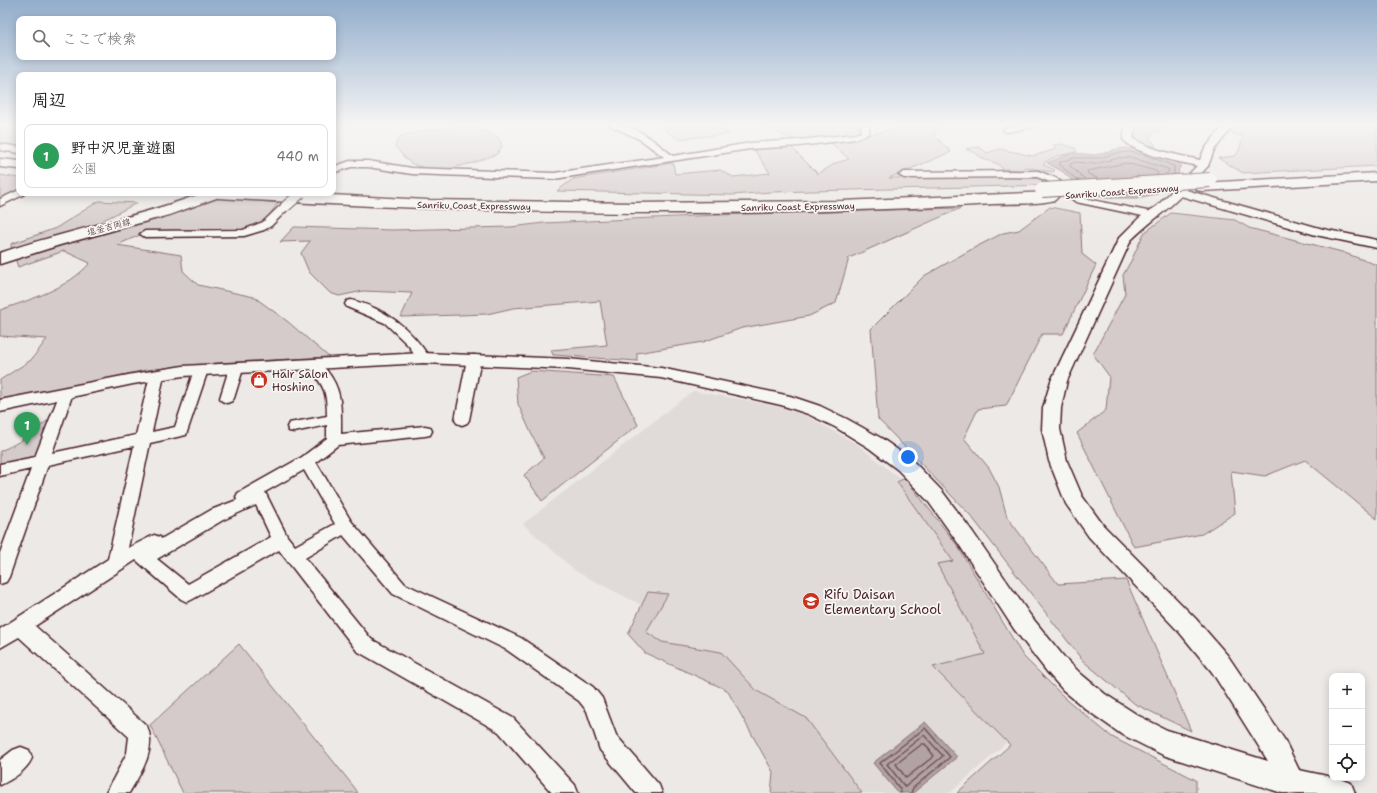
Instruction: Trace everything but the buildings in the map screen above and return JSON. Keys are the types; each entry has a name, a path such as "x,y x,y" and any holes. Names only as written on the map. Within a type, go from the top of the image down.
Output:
{"main road":[{"path":"0,163 16,165"},
{"path":"0,170 16,172"},
{"name":"Sanriku Coast Expressway","path":"270,196 410,205 620,209 855,206 1046,193 1206,177 1377,170"},
{"name":"Sanriku Coast Expressway","path":"1206,177 1377,177"},
{"name":"Sanriku Coast Expressway","path":"336,193 438,198 630,202 753,201 1046,193"},
{"name":"塩釜吉岡線","path":"0,259 55,241 154,215 214,196"}],"street":[{"path":"336,169 350,164 368,164 412,171 554,176 650,162"},
{"path":"1178,162 1206,177"},
{"path":"1206,177 1208,162"},
{"path":"904,175 1038,174 1053,180 1079,200 1152,215"},
{"path":"1206,177 1179,192 1161,209 1131,231 1125,238 1059,381 1052,408 1051,429 1058,461 1073,499 1096,531 1188,626 1220,664 1274,748 1294,788"},
{"path":"1179,192 1320,232 1377,244"},
{"path":"0,203 16,195"},
{"path":"145,234 244,233 267,224 298,196"},
{"path":"351,304 389,320 414,344 423,358"},
{"path":"0,406 157,375 201,370 423,358 568,364 617,368 662,374 784,400 814,410 841,423 875,443 905,465 935,496 965,537 1022,622 1056,665 1072,682 1096,702 1130,725 1163,742 1294,788 1341,793"},
{"path":"462,420 474,360"},
{"path":"315,364 327,380 334,397 334,440"},
{"path":"227,398 236,369"},
{"path":"0,470 181,431 201,370"},
{"path":"116,563 157,375"},
{"path":"0,577 66,393"},
{"path":"294,427 334,419"},
{"path":"0,639 116,563 172,532 239,500 307,461 334,440 425,431"},
{"path":"307,461 345,526 399,589 514,644 586,694 595,705 608,742 651,793"},
{"path":"281,540 187,594 144,558 217,515 260,497 281,540 292,556 364,645 506,725 567,793"},
{"path":"292,556 345,526"},
{"path":"21,626 140,733 138,756 117,793"},
{"path":"0,774 21,758"}],"shaded area":[{"path":"410,162 476,162 447,169 427,169"},
{"path":"763,162 806,162 818,174 836,163 927,162 889,178 1039,177 1047,180 1052,185 771,192 732,195 557,191 573,179 673,163 675,174 720,170 733,177 770,173"},
{"path":"992,162 1045,162 1044,165 1055,170 1053,172 1025,167 1023,170 1003,169"},
{"path":"1225,162 1377,162 1377,166 1243,173"},
{"path":"0,175 16,178 16,193 0,201"},
{"path":"222,197 278,203 264,222 247,230 149,231 117,245 181,255 183,271 198,285 254,297 287,321 329,357 217,363 146,370 0,402 0,380 31,360 47,339 0,336 0,310 36,297 60,286 71,280 90,263 64,251 18,267 15,258 145,222"},
{"path":"99,201 137,203 78,233 12,253 11,244 56,228"},
{"path":"1050,207 1080,213 1082,254 1096,265 1063,334 1042,334 1006,406 978,409 964,438 989,468 999,487 1007,517 1058,584 1126,580 1191,731 1135,704 1083,661 971,516 878,419 871,329 924,276 1003,233 1019,230"},
{"path":"961,208 849,258 836,303 809,316 742,328 703,342 637,353 637,361 553,355 551,350 607,345 600,301 513,308 487,314 401,317 412,293 363,291 339,296 330,293 309,272 301,253 310,241 280,242 294,227 392,230 511,227 544,223 719,215"},
{"path":"1171,213 1235,220 1249,228 1342,252 1377,265 1377,519 1305,460 1265,476 1231,471 1235,513 1202,534 1134,547 1077,433 1106,410 1109,376 1093,354 1125,294 1123,275 1144,233"},
{"path":"531,371 614,377 638,425 542,501 524,475 544,458 518,404 516,377"},
{"name":"Rifu Daisan Elementary School","path":"693,391 788,409 812,419 858,445 905,483 1022,656 1058,696 950,793 861,793 801,721 638,633 659,614 577,572 523,524"},
{"path":"51,417 35,458 0,466 0,451 27,437"},
{"path":"905,478 957,545 1023,656 1066,699 1112,737 1196,780 1196,793 957,793 1010,745 933,667 985,654 937,564 953,561 897,482"},
{"path":"648,592 668,594 646,632 662,642 721,652 757,691 806,718 862,793 771,793 773,772 727,690 645,653 628,634"},
{"path":"239,644 358,793 183,793 150,725"}],"water":[{"path":"1175,162 1182,166 1179,168 1178,176 1156,194 1137,198 1105,198 1077,185 1063,172 1047,163"},
{"path":"925,722 957,757 913,793 898,793 873,763"}],"place":[{"name":"Hair Salon Hoshino","path":"259,380"},
{"name":"野中沢児童遊園","path":"27,445"},
{"name":"Rifu Daisan Elementary School","path":"811,601"}]}
